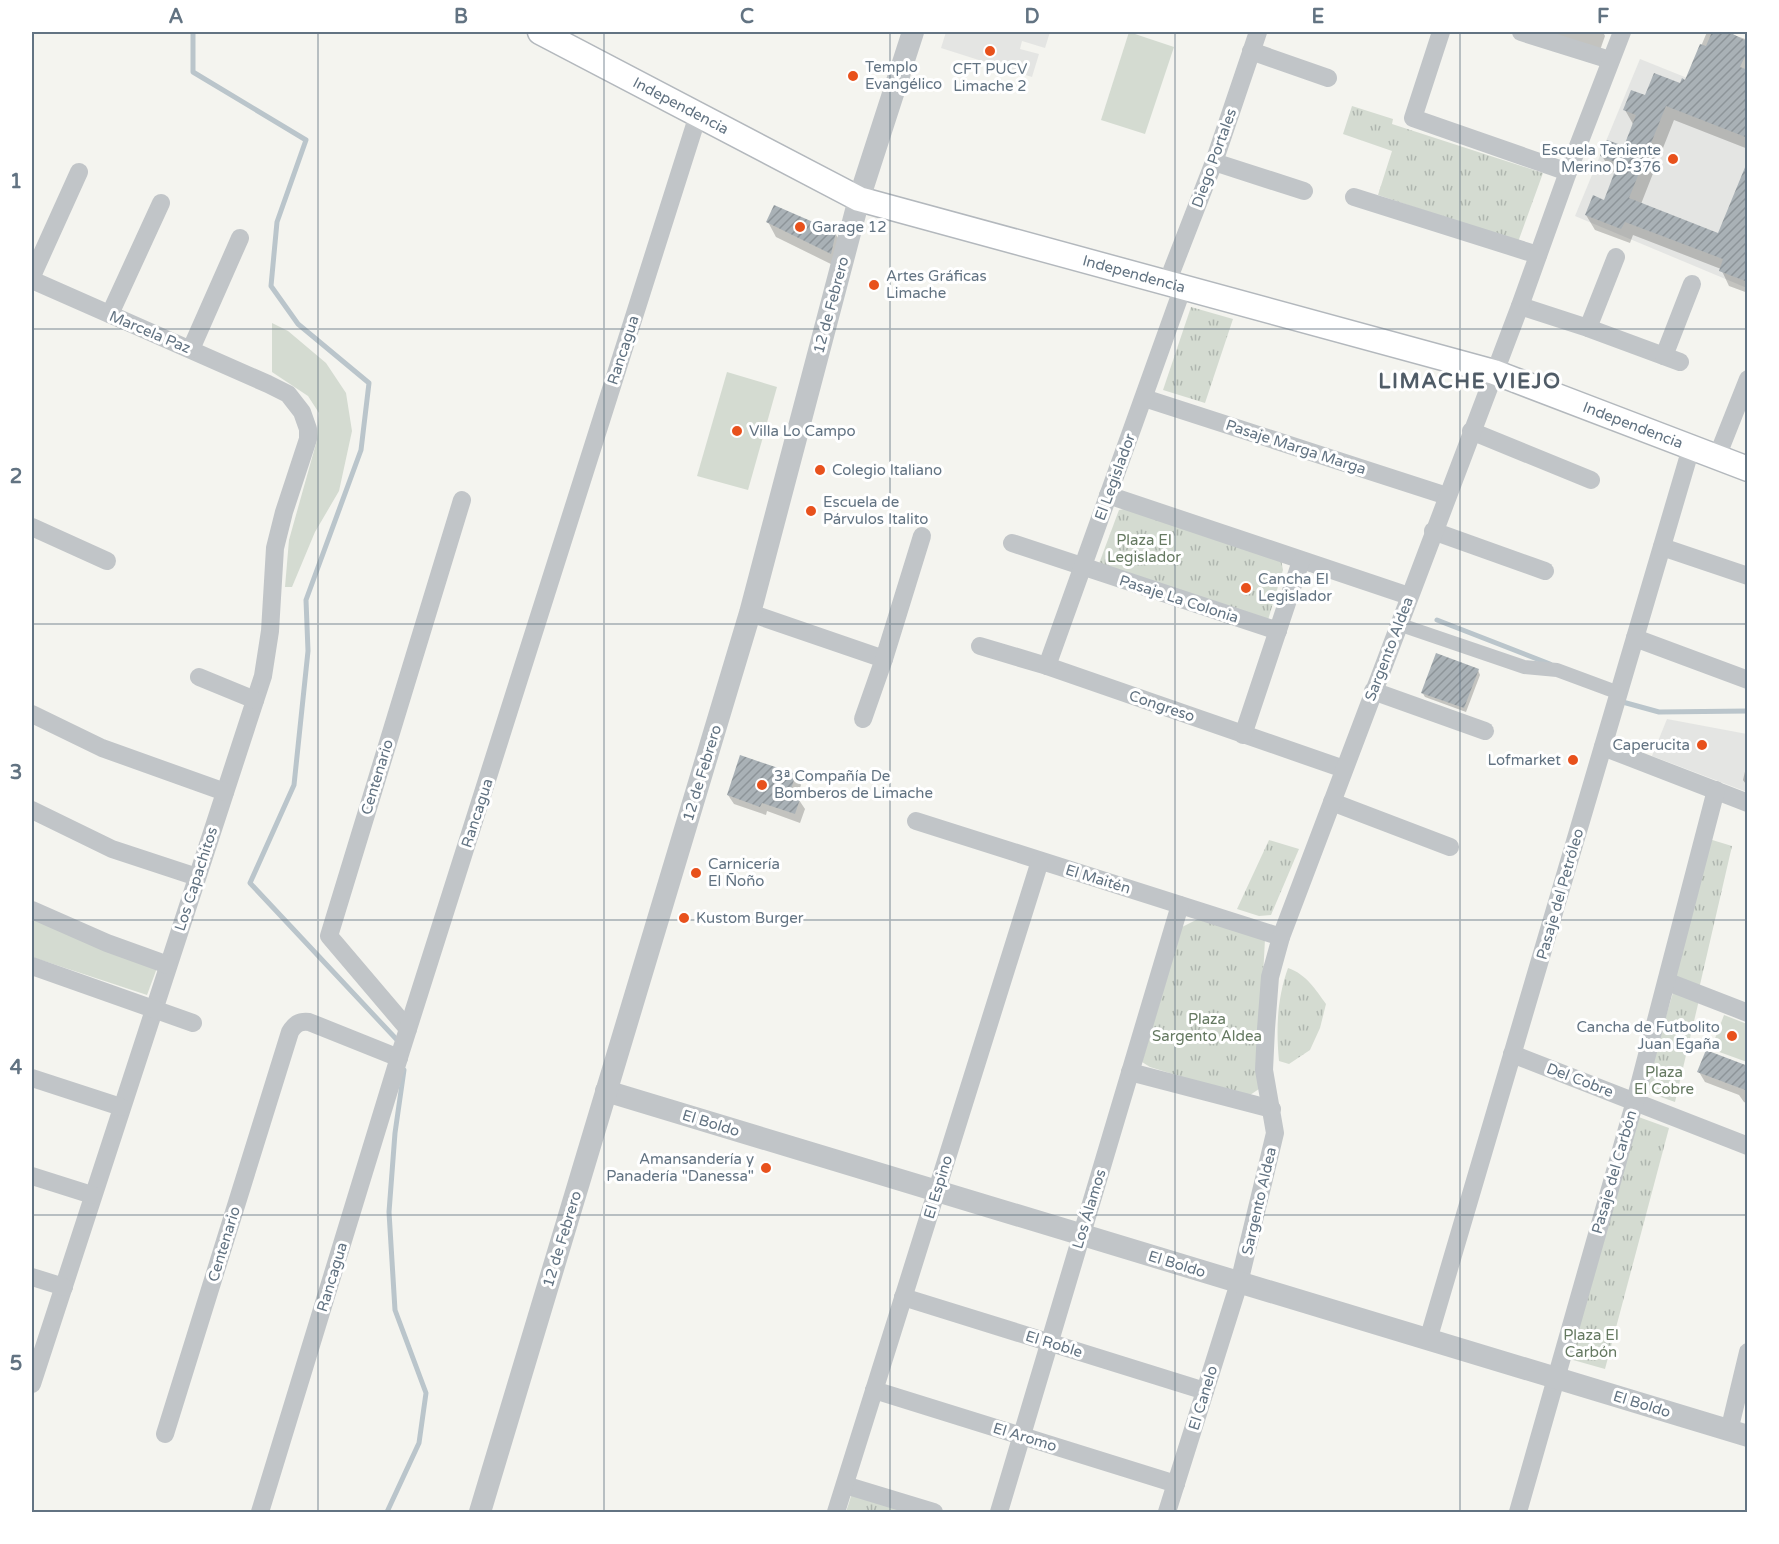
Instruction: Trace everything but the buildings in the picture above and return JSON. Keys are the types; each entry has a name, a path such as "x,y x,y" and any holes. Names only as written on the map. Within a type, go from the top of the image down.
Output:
{"main road":[{"name":"Independencia","path":"540,32 569,38 698,115 859,199 1494,372 1748,469"}],"street":[{"name":"12 de Febrero","path":"480,1512 750,613 859,199 913,32"},
{"name":"Diego Portales","path":"1175,285 1258,32"},
{"path":"1442,32 1413,118 1568,172"},
{"path":"1521,32 1610,60"},
{"name":"Sargento Aldea","path":"1239,1283 1275,1133 1264,1070 1270,977 1281,937 1622,32"},
{"path":"1251,51 1328,78"},
{"name":"Rancagua","path":"260,1512 403,1045 698,115"},
{"path":"1214,162 1304,190"},
{"path":"32,276 79,172"},
{"path":"1354,197 1538,255"},
{"path":"110,314 161,203"},
{"path":"191,349 240,238"},
{"path":"1588,328 1616,257"},
{"name":"Marcela Paz","path":"32,280 268,384"},
{"path":"1520,306 1672,359 1692,284"},
{"name":"El Legislador","path":"1047,666 1144,398 1175,285"},
{"path":"1717,457 1748,379"},
{"name":"Los Capachitos","path":"32,1378 64,1287 268,656 275,548 284,512 308,439 306,420 302,412 288,394 268,384"},
{"name":"Pasaje Marga Marga","path":"1144,398 1447,496"},
{"path":"1471,431 1591,480"},
{"name":"Pasaje del Petróleo","path":"1428,1340 1691,448"},
{"path":"1108,495 1409,596"},
{"name":"Centenario","path":"403,1045 329,936 462,501"},
{"path":"32,527 107,561"},
{"path":"1433,531 1545,571"},
{"path":"863,719 922,536"},
{"name":"Pasaje La Colonia","path":"1012,543 1278,632"},
{"path":"1662,547 1748,576"},
{"path":"1244,735 1300,561"},
{"path":"750,613 884,659"},
{"path":"1398,624 1524,667 1557,670 1618,698"},
{"path":"1635,638 1747,680"},
{"name":"Congreso","path":"980,646 1047,666 1344,769"},
{"path":"199,677 255,700"},
{"path":"1373,691 1485,730"},
{"path":"32,714 102,748 225,792"},
{"path":"1603,747 1748,803"},
{"name":"Pasaje del Carbón","path":"1518,1512 1668,982 1716,790"},
{"path":"1332,802 1450,848"},
{"path":"32,810 112,849 197,877"},
{"name":"El Maitén","path":"916,821 1281,937"},
{"name":"El Espino","path":"836,1512 1040,861"},
{"name":"Los Álamos","path":"999,1512 1180,905"},
{"path":"32,910 107,943 168,965"},
{"path":"32,966 193,1023"},
{"path":"1668,982 1748,1013"},
{"name":"Centenario","path":"165,1434 294,1026 298,1022 309,1022 403,1045"},
{"name":"Del Cobre","path":"1512,1054 1748,1146"},
{"path":"1130,1072 1272,1109"},
{"path":"32,1078 121,1107"},
{"name":"El Boldo","path":"606,1091 1738,1434"},
{"path":"32,1176 93,1195"},
{"path":"32,1277 64,1287"},
{"name":"El Canelo","path":"1167,1512 1239,1283"},
{"name":"El Roble","path":"903,1298 1205,1391"},
{"path":"1738,1434 1748,1352"},
{"name":"El Aromo","path":"874,1390 1176,1484"},
{"path":"845,1485 934,1512"}],"shaded area":[{"name":"CFT PUCV Limache 2","path":"946,32 1050,32 1045,48 1022,41 1020,49 1039,54 1032,77 941,48"},
{"name":"Escuela Teniente Merino D-376","path":"1640,59 1747,102 1747,288 1575,216"},
{"name":"Caperucita","path":"1667,719 1747,734 1747,792 1652,756"}],"green space":[{"path":"1129,32 1174,47 1145,134 1101,120"},
{"path":"1352,106 1393,119 1392,124 1543,173 1518,242 1378,195 1392,151 1343,134"},
{"path":"1191,307 1233,319 1205,403 1163,390"},
{"path":"272,323 288,331 326,363 346,393 352,431 339,491 315,532 292,587 285,587 289,540 317,440 319,413 308,396 272,372"},
{"name":"Villa Lo Campo","path":"727,372 777,387 748,490 697,476"},
{"name":"Plaza El Legislador","path":"1129,508 1281,559 1283,570 1268,620 1097,569 1119,510"},
{"path":"1709,839 1732,846 1699,989 1675,978"},
{"path":"1269,840 1299,849 1271,915 1259,916 1237,909"},
{"path":"32,914 157,968 147,995 32,957"},
{"name":"Plaza Sargento Aldea","path":"1198,919 1265,939 1259,1089 1247,1097 1150,1067 1142,1062 1182,927"},
{"path":"1288,968 1305,978 1326,1004 1320,1028 1310,1050 1289,1064 1279,1061 1278,1037 1278,1014"},
{"name":"Plaza El Cobre","path":"1674,989 1699,1000 1675,1102 1644,1091"},
{"name":"Cancha de Futbolito Juan Egaña","path":"1724,1015 1747,1024 1747,1062 1711,1049"},
{"name":"Plaza El Carbón","path":"1633,1115 1669,1128 1605,1369 1566,1358"},
{"path":"853,1490 922,1512 846,1512"}],"waterway":[{"path":"193,32 193,72 306,140 277,222 271,286 298,324 369,383 361,450 306,600 308,651 294,785 250,883 399,1042"},
{"path":"1437,620 1550,664"},
{"path":"1619,701 1659,712 1748,711"},
{"path":"387,1512 419,1443 426,1393 395,1310 389,1212 395,1133 404,1070"}],"place":[{"name":"CFT PUCV Limache 2","path":"990,51"},
{"name":"Templo Evangélico","path":"853,76"},
{"name":"Escuela Teniente Merino D-376","path":"1673,159"},
{"name":"Garage 12","path":"800,227"},
{"name":"Artes Gráficas Limache","path":"874,285"},
{"name":"Villa Lo Campo","path":"737,431"},
{"name":"Colegio Italiano","path":"820,470"},
{"name":"Escuela de Párvulos Italito","path":"811,511"},
{"name":"Cancha El Legislador","path":"1246,588"},
{"name":"Caperucita","path":"1702,745"},
{"name":"Lofmarket","path":"1573,760"},
{"name":"3ª Compañía De Bomberos de Limache","path":"762,785"},
{"name":"Carnicería El Ñoño","path":"696,873"},
{"name":"Kustom Burger","path":"684,918"},
{"name":"Cancha de Futbolito Juan Egaña","path":"1732,1036"},
{"name":"Amansandería y Panadería \"Danessa\"","path":"766,1168"}],"district":[{"name":"LIMACHE VIEJO","path":"1470,381"}]}
